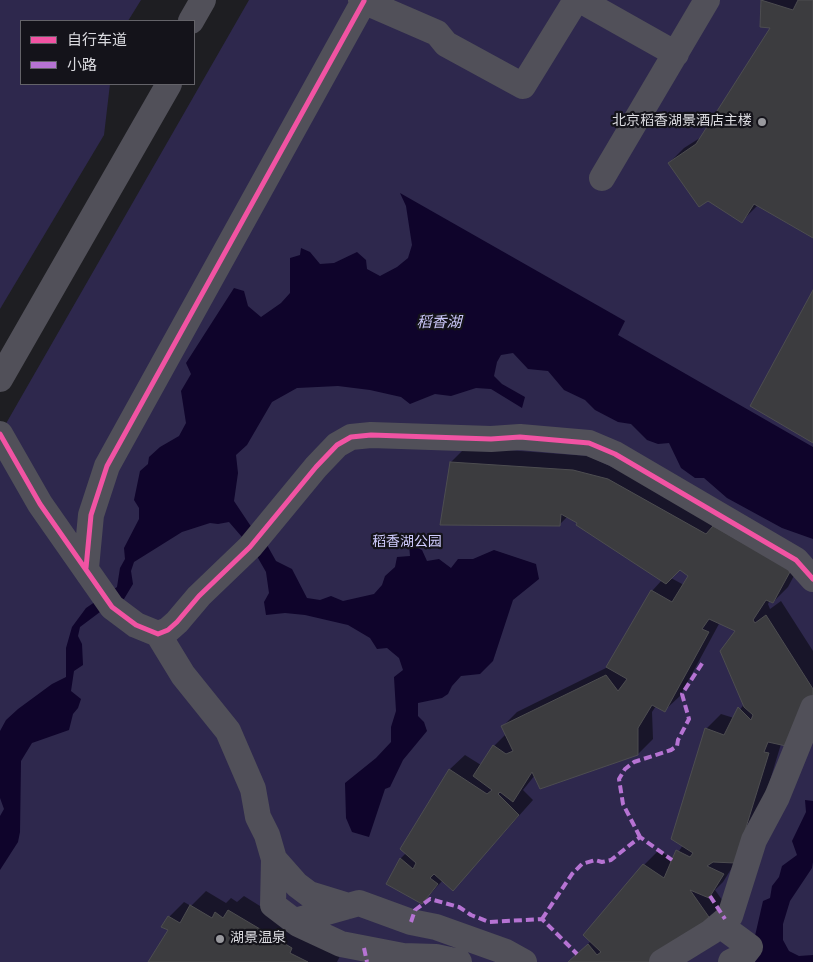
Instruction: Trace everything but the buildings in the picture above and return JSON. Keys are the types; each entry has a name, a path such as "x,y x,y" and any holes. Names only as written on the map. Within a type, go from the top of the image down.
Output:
{"street":[{"path":"192,20 203,0"},
{"path":"86,568 92,515 107,466 230,247 318,80 363,1 437,33 446,44 524,86 576,0"},
{"path":"580,0 676,54"},
{"path":"602,178 707,0"},
{"path":"0,379 168,85"},
{"path":"0,434 40,504 108,601 136,625 158,634 183,676 228,731 253,789 258,817 267,835 274,859 273,904 295,921 341,944 403,956 436,957 459,962"},
{"path":"158,634 168,630 177,622 199,596 255,541 316,467 337,446 351,437 370,435 556,439 589,444 615,454 796,560 813,579"},
{"path":"662,962 720,925 730,916 754,840 777,797 813,708"},
{"path":"274,859 297,885 309,894 348,906"},
{"path":"295,921 359,903 411,922 436,927 506,952 524,962"},
{"path":"720,925 750,947 738,960"}],"green space":[{"path":"0,0 141,0 129,20 20,20 20,85 110,85 104,135 0,309"},
{"name":"稻香湖公园","path":"249,0 813,0 813,962 0,962 0,434"}],"water":[{"name":"稻香湖","path":"400,193 625,321 618,335 813,447 813,539 782,528 727,498 704,478 695,478 681,468 669,443 658,444 647,440 631,424 618,422 595,410 585,400 564,390 548,371 528,369 513,353 501,355 497,362 494,376 502,384 525,397 522,408 491,389 476,388 451,396 435,394 410,404 401,397 370,390 338,386 297,388 272,402 247,445 236,455 238,473 234,501 250,525 267,545 276,561 292,569 307,598 320,600 331,596 343,601 374,594 382,585 385,576 395,567 397,557 410,556 409,544 422,550 427,561 439,559 451,568 458,559 473,559 494,550 536,564 539,579 513,600 493,661 480,674 461,676 448,694 442,698 418,703 418,716 424,722 427,731 403,760 390,787 385,789 369,837 352,832 346,818 345,783 376,758 391,742 391,727 396,711 394,677 403,670 399,658 387,648 377,649 370,638 348,625 305,615 285,613 266,615 264,602 269,593 266,572 254,551 229,522 210,523 182,532 134,562 131,571 133,584 124,599 100,612 80,627 78,636 82,644 83,665 74,671 71,691 81,699 78,708 73,714 69,730 32,743 21,761 20,832 18,842 0,870 0,816 4,809 0,798 0,731 6,720 18,709 52,684 66,677 66,648 72,627 86,608 117,587 120,568 125,559 124,548 139,519 139,508 134,500 140,471 148,464 149,457 160,447 179,436 186,423 181,391 191,374 186,363 234,288 244,291 248,306 261,317 281,303 290,293 290,258 300,255 301,248 310,252 320,264 334,263 357,252 366,260 367,269 380,276 397,267 408,258 412,245 406,206"},
{"path":"805,800 813,801 813,862 812,868 790,901 783,924 783,940 789,951 799,956 813,955 813,962 749,962 763,901 770,898 772,886 779,877 782,866 797,855 792,841 806,812"}],"marked path":[{"path":"640,837 623,804 619,779 625,769 634,762 671,750 677,746 678,740 689,719 682,694 703,662"},
{"path":"542,919 572,874 582,864 595,860 602,862 611,860 640,837 672,860"},
{"path":"710,896 725,919"},
{"path":"411,922 415,910 430,899 459,907 471,915 489,922 542,919 577,954"},
{"path":"364,948 367,962"}],"cycle path":[{"path":"86,568 91,515 107,466 364,1"},
{"path":"0,434 40,504 112,607 136,625 158,634 168,630 177,622 199,596 250,547 316,467 337,445 351,437 371,435 491,439 520,437 589,443 615,454 796,560 813,579"}],"place":[{"name":"北京稻香湖景酒店主楼","path":"762,122"},
{"name":"湖景温泉","path":"220,939"}]}
